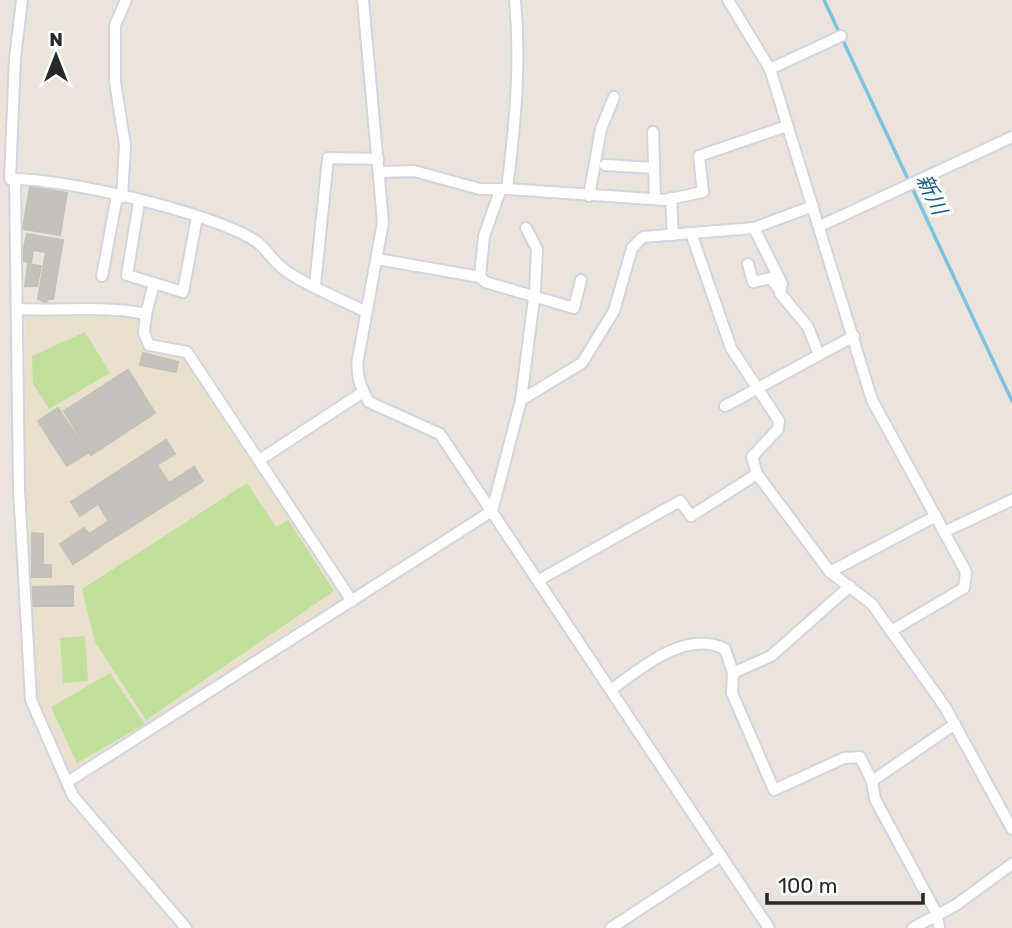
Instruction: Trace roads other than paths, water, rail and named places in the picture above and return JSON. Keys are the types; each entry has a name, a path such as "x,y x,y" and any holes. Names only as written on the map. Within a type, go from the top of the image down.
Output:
{"street":[{"path":"22,0 12,104 10,179 27,178 120,196 197,217 255,240 282,268 366,312"},
{"path":"102,275 120,196 125,145 115,82 115,25 126,0"},
{"path":"363,0 383,222 357,372 363,392 369,402 440,433 769,928"},
{"path":"480,277 484,236 503,190 518,101 520,48 514,0"},
{"path":"728,0 770,69 872,400 966,572 964,588 891,631"},
{"path":"770,69 841,36"},
{"path":"589,196 601,130 614,97"},
{"path":"379,172 414,171 503,190 671,198 703,192 699,156 787,126"},
{"path":"653,132 655,199"},
{"path":"820,226 1012,137"},
{"path":"315,285 328,158 378,159"},
{"path":"606,165 654,168"},
{"path":"15,179 14,287 19,309 19,489 31,700 78,802 124,851 186,928"},
{"path":"671,198 673,234"},
{"path":"139,202 127,275 183,292 197,217"},
{"path":"521,400 582,363 614,311 632,248 643,237 754,228 813,206"},
{"path":"69,781 492,511 521,400 534,296 537,249 526,228"},
{"path":"754,228 782,284 780,293"},
{"path":"691,233 731,348 779,421 778,429 751,457 757,474 830,572 872,604 954,724 1012,829"},
{"path":"377,259 480,277 485,282 574,308 581,280"},
{"path":"748,264 754,282 771,278 808,327 819,355"},
{"path":"154,283 144,333 149,345 187,352 261,459 352,601"},
{"path":"19,309 72,311 110,307 146,314"},
{"path":"725,406 854,336"},
{"path":"261,459 363,392"},
{"path":"540,580 680,501 691,516 757,474"},
{"path":"944,532 1012,500"},
{"path":"830,572 936,516"},
{"path":"733,673 771,656 850,586"},
{"path":"611,690 649,661 697,643 715,644 725,649 733,673 732,693 774,790 844,758 860,757 872,781 875,799 937,914 939,928"},
{"path":"872,781 954,724"},
{"path":"611,928 721,856"},
{"path":"913,928 957,905 1012,864"}],"waterway":[{"name":"新川","path":"824,0 1012,401"}]}
